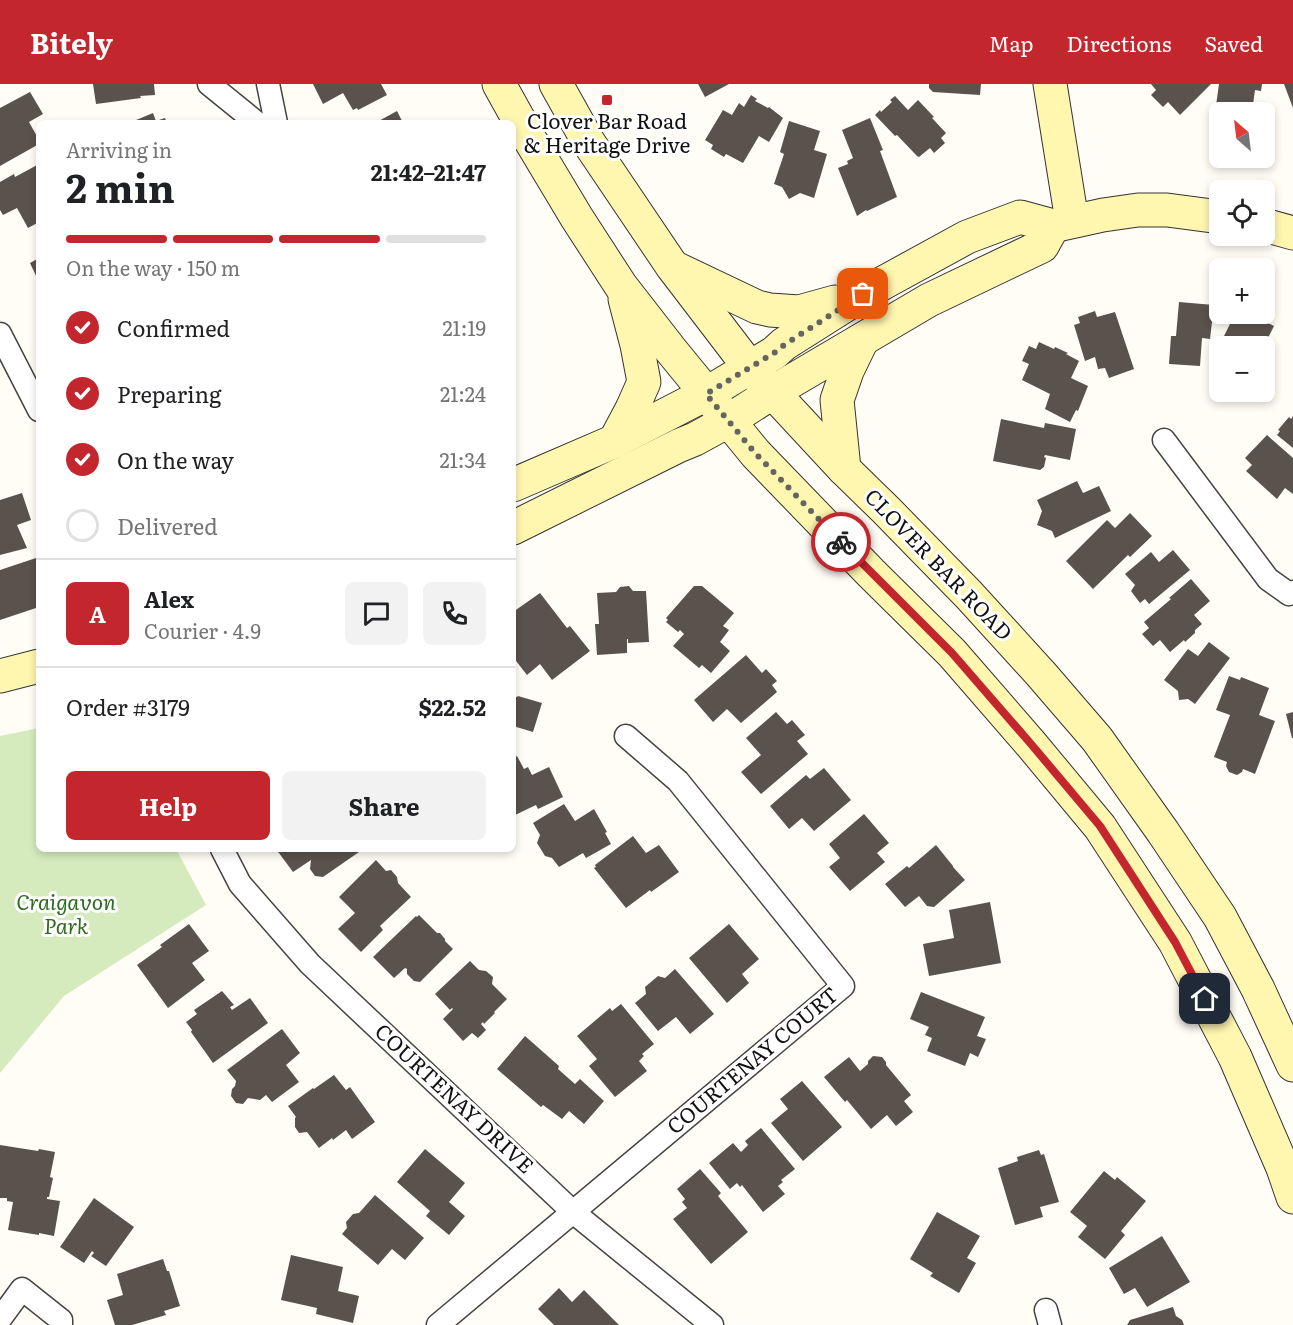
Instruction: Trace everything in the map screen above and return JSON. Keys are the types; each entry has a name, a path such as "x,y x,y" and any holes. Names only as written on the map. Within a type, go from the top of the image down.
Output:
{"main road":[{"path":"499,84 571,208 621,286 706,394 756,454 952,653 1100,826 1175,942 1235,1057 1283,1168 1293,1197"},
{"name":"CLOVER BAR ROAD","path":"556,84 589,143 672,266 750,368 844,469 969,595 1097,739 1220,917 1258,989 1293,1065"},
{"path":"516,527 695,439 929,300 1042,246 1062,224 1050,84"},
{"path":"516,484 615,441 706,394 863,294 967,237 1020,217 1062,224 1138,210 1167,210 1209,216"},
{"path":"1275,228 1293,233"},
{"path":"672,266 757,307 770,310 799,312 863,294"},
{"path":"615,441 644,382 637,345 621,286"},
{"path":"844,469 837,400 862,340"},
{"path":"0,676 36,667"}],"street":[{"path":"209,84 253,120"},
{"path":"268,84 275,120"},
{"path":"0,334 36,404"},
{"path":"1164,440 1268,579 1289,594 1293,592"},
{"name":"COURTENAY COURT","path":"573,1212 843,986 678,781 626,736"},
{"name":"COURTENAY DRIVE","path":"224,852 240,884 310,964 573,1212 712,1325"},
{"path":"438,1325 573,1212"},
{"path":"3,1325 0,1320 22,1289 62,1320 60,1325"}],"green space":[{"name":"Craigavon Park","path":"36,729 36,852 178,852 206,905 64,996 0,1073 0,736"}],"building":[{"path":"93,84 154,84 155,95 96,104"},
{"path":"313,84 381,84 387,95 358,110 357,108 353,110 343,93 323,104"},
{"path":"698,84 729,84 705,97"},
{"path":"929,84 981,84 980,95 933,92"},
{"path":"1151,84 1211,84 1180,115 1168,102 1163,107 1151,95 1156,90"},
{"path":"1219,84 1262,84 1261,91 1255,90 1253,102 1216,102"},
{"path":"1284,84 1293,84 1293,108"},
{"path":"30,92 43,114 29,122 36,135 36,146 0,166 0,108"},
{"path":"751,95 757,99 755,101 769,107 783,118 769,142 759,136 743,163 726,154 724,157 711,149 713,145 705,140 723,110 732,115 739,103 744,107"},
{"path":"895,96 908,110 918,100 946,133 941,138 945,143 934,153 930,148 919,157 917,156 875,115 892,102 890,100"},
{"path":"397,111 402,120 380,120"},
{"path":"153,113 156,120 136,120"},
{"path":"870,118 883,150 880,151 897,197 857,216 838,168 848,164 847,161 853,158 842,130"},
{"path":"789,121 820,131 814,150 827,154 814,198 800,193 789,199 782,187 774,184 784,154 780,152"},
{"path":"36,166 36,224 28,228 17,208 3,215 0,210 0,182 14,174 15,177"},
{"path":"36,260 36,276 30,263"},
{"path":"1179,302 1209,305 1209,324 1212,324 1210,336 1209,339 1202,338 1200,366 1169,364 1171,336 1176,336"},
{"path":"1095,311 1097,317 1115,312 1134,369 1109,378 1105,368 1098,369 1095,357 1085,361 1074,325 1080,323 1078,317"},
{"path":"1230,324 1270,324 1274,326 1269,336 1224,336"},
{"path":"1039,342 1068,353 1066,354 1079,361 1071,378 1088,386 1078,411 1076,410 1070,422 1045,409 1050,394 1022,380 1029,364 1022,361 1029,346 1036,349"},
{"path":"1293,416 1293,448 1277,435 1280,431 1278,430 1289,417 1291,419"},
{"path":"1001,419 1044,428 1045,423 1076,429 1070,460 1045,455 1044,467 1040,470 993,461"},
{"path":"1267,435 1293,458 1293,494 1285,488 1277,499 1246,471 1252,465 1245,458"},
{"path":"1077,481 1083,493 1099,486 1111,511 1055,538 1052,531 1037,525 1042,511 1037,500"},
{"path":"22,493 31,520 17,525 27,548 0,555 0,500"},
{"path":"1130,513 1152,536 1130,557 1128,555 1093,589 1066,561 1107,520 1115,528"},
{"path":"1173,550 1190,570 1149,604 1145,599 1140,603 1131,591 1135,585 1125,574 1151,552 1159,562"},
{"path":"36,558 36,608 0,620 0,570"},
{"path":"1191,579 1210,601 1194,615 1202,624 1185,642 1184,640 1170,652 1160,640 1153,646 1142,634 1149,628 1144,622"},
{"path":"629,586 633,591 646,591 649,642 628,643 627,639 627,653 597,655 595,624 599,624 597,593 616,592 620,587"},
{"path":"694,586 702,586 734,613 723,626 729,630 720,642 730,651 711,673 702,665 699,668 673,646 684,634 666,622 668,620 666,618"},
{"path":"540,593 567,628 570,626 590,651 552,680 540,664 527,675 516,661 516,610"},
{"path":"1209,642 1230,658 1195,704 1188,699 1179,700 1178,691 1164,680 1188,649 1198,656"},
{"path":"746,655 762,673 766,669 777,681 772,685 777,692 741,723 727,709 713,722 694,700"},
{"path":"1229,676 1240,680 1241,677 1269,688 1259,715 1275,721 1255,774 1243,769 1237,775 1229,772 1227,762 1214,757 1230,715 1216,710"},
{"path":"516,697 542,703 533,732 516,727"},
{"path":"776,712 787,724 792,720 805,735 797,741 808,754 761,794 741,772 761,755 746,738"},
{"path":"1293,712 1293,738 1292,738 1286,714"},
{"path":"516,757 524,769 528,767 532,775 549,767 563,797 538,809 536,805 516,815"},
{"path":"824,768 851,800 814,831 802,818 789,829 770,806 806,775 810,779"},
{"path":"564,804 575,821 594,809 611,844 586,858 583,853 559,867 552,858 545,856 537,843 540,835 533,823"},
{"path":"864,814 889,843 877,853 885,862 850,891 829,867 840,858 829,844"},
{"path":"633,836 646,853 659,845 679,872 626,908 594,868"},
{"path":"936,845 965,880 934,907 927,906 919,896 905,907 885,884 907,866 909,868"},
{"path":"278,852 359,852 323,877 315,876 310,869 311,860 293,872"},
{"path":"376,860 386,871 391,870 397,877 398,883 411,897 380,926 383,930 361,952 338,929 355,913 339,897"},
{"path":"990,902 1001,963 929,976 923,944 954,938 949,910"},
{"path":"419,915 437,933 440,933 453,949 420,982 414,981 405,968 394,978 373,957"},
{"path":"189,924 209,951 192,963 205,980 168,1008 137,965"},
{"path":"729,924 759,959 742,974 749,983 727,1003 689,958"},
{"path":"470,961 479,970 486,971 493,977 492,984 507,999 484,1024 483,1022 481,1024 486,1030 478,1038 472,1033 463,1041 443,1019 453,1009 450,1010 435,994"},
{"path":"675,969 714,1014 690,1034 676,1017 658,1031 635,1003 646,994 645,987 658,976 665,978"},
{"path":"222,991 234,1005 230,1007 232,1010 250,998 268,1023 213,1063 186,1022 197,1014 194,1010"},
{"path":"921,992 985,1017 977,1036 986,1039 978,1057 970,1053 965,1066 927,1051 932,1038 925,1035 929,1027 910,1019"},
{"path":"621,1004 654,1044 642,1054 644,1056 639,1061 647,1071 615,1097 589,1066 597,1059 577,1036 610,1008 612,1011"},
{"path":"282,1029 300,1053 286,1065 299,1082 272,1102 266,1095 260,1100 248,1098 243,1104 236,1103 231,1096 236,1081 227,1070"},
{"path":"525,1036 559,1066 558,1069 575,1084 580,1079 604,1101 584,1124 569,1111 562,1119 543,1105 541,1107 497,1069"},
{"path":"873,1056 882,1057 911,1095 904,1101 913,1112 896,1126 887,1115 871,1129 824,1077 849,1057 860,1071"},
{"path":"334,1075 346,1090 350,1087 375,1122 352,1139 346,1130 319,1148 307,1132 299,1133 295,1127 296,1117 288,1106"},
{"path":"802,1081 842,1127 803,1161 771,1123 788,1109 780,1099"},
{"path":"761,1128 795,1169 781,1180 783,1182 778,1186 785,1194 763,1212 742,1185 740,1187 737,1183 730,1189 709,1163 733,1143 741,1152 748,1145 745,1141"},
{"path":"0,1145 55,1152 50,1177 53,1178 49,1197 47,1197 47,1199 60,1201 54,1236 8,1230 13,1202 7,1201 7,1198 0,1198"},
{"path":"425,1149 465,1183 449,1202 465,1216 449,1235 426,1216 430,1211 397,1182"},
{"path":"1039,1150 1041,1155 1044,1154 1059,1202 1040,1207 1043,1217 1015,1225 998,1168 1018,1161 1017,1157"},
{"path":"700,1169 721,1193 718,1196 748,1232 711,1264 673,1219 687,1208 682,1202 685,1199 677,1189"},
{"path":"1104,1171 1115,1180 1117,1177 1146,1201 1121,1231 1125,1235 1105,1259 1078,1237 1087,1226 1070,1212"},
{"path":"375,1195 424,1238 405,1260 392,1249 378,1265 342,1234 347,1228 346,1222 353,1214 359,1213"},
{"path":"94,1198 134,1227 106,1266 91,1256 94,1253 92,1251 84,1263 60,1247"},
{"path":"937,1212 980,1236 967,1258 976,1263 959,1293 930,1276 933,1273 910,1259"},
{"path":"1162,1236 1190,1282 1147,1307 1135,1288 1124,1294 1109,1268"},
{"path":"291,1255 343,1267 338,1291 359,1296 353,1323 316,1314 317,1308 281,1300"},
{"path":"163,1259 180,1306 164,1311 166,1315 132,1325 115,1325 107,1300 123,1295 117,1274"},
{"path":"559,1288 572,1302 584,1290 619,1325 554,1325 538,1309"},
{"path":"1173,1307 1176,1316 1182,1320 1184,1325 1127,1325 1130,1320"}],"way so far":[{"path":"841,542 756,454 706,394 774,353 863,294"}],"place":[{"name":"Clover Bar Road & Heritage Drive","path":"607,100"}],"route":[{"path":"841,542 952,653 1100,826 1175,942 1205,999"}]}
